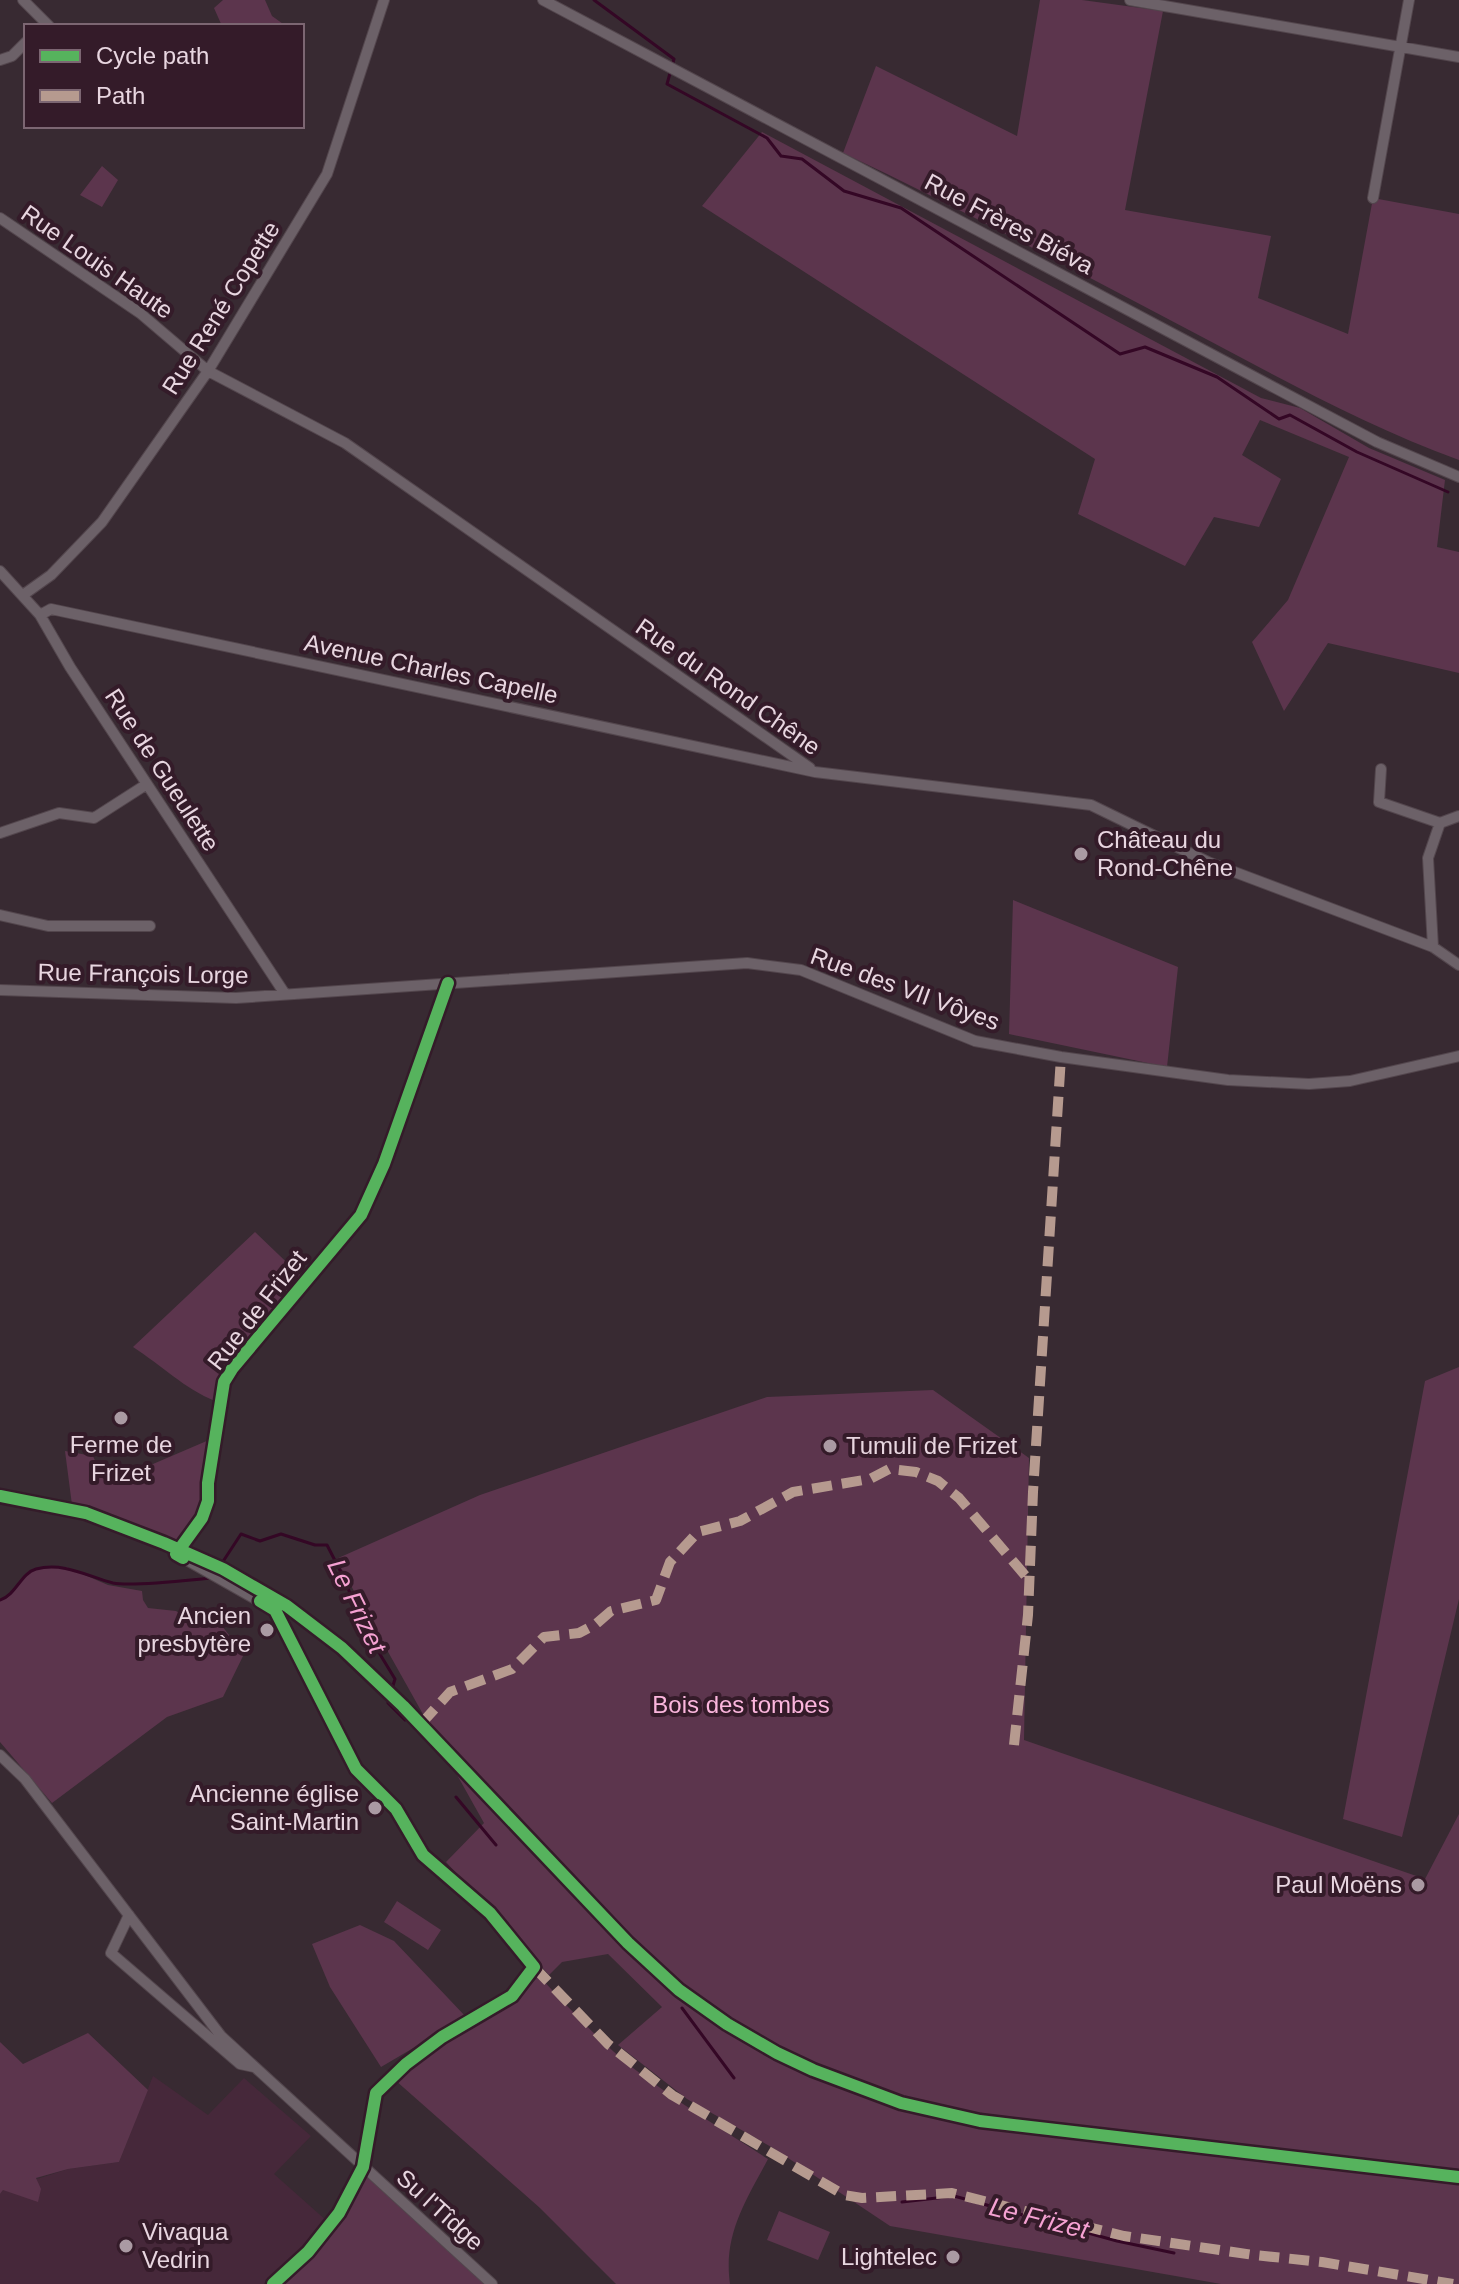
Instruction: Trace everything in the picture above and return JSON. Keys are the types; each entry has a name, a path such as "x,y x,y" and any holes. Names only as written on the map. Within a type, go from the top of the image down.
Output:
{"street":[{"path":"23,0 45,24"},
{"name":"Rue René Copette","path":"23,595 51,575 102,522 208,371 327,174 384,0"},
{"name":"Rue Frères Biéva","path":"543,0 1377,442 1459,477"},
{"path":"1130,0 1459,57"},
{"path":"1373,198 1409,0"},
{"path":"0,60 12,56 24,44"},
{"name":"Rue Louis Haute","path":"0,218 140,313 208,371"},
{"name":"Rue du Rond Chêne","path":"208,371 345,443 815,772 1091,805 1208,862 1433,947 1459,965"},
{"name":"Rue de Gueulette","path":"0,571 40,615 285,994"},
{"name":"Avenue Charles Capelle","path":"40,615 51,609 66,612 815,772"},
{"path":"1381,769 1379,802 1440,823 1459,816"},
{"path":"0,833 59,813 94,818 147,784"},
{"path":"1433,947 1428,858 1440,823"},
{"path":"0,915 48,926 150,926"},
{"name":"Rue des VII Vôyes","path":"285,994 747,963 801,970 975,1041 1061,1057 1228,1080 1309,1084 1350,1081 1459,1056"},
{"name":"Rue de Frizet","path":"363,2167 376,2093 406,2064 442,2037 512,1996 534,1967 490,1913 423,1855 396,1809 356,1769 275,1610 176,1554 202,1518 208,1501 224,1382 361,1215 384,1164 448,983"},
{"name":"Rue François Lorge","path":"0,990 202,998 285,994"},
{"name":"Su l'Tîdge","path":"0,1755 25,1779 221,2036 492,2284"},
{"name":"Su l'Tîdge","path":"129,1915 111,1953 240,2064 255,2068"},
{"path":"273,2284 308,2252 339,2213 363,2167"}],"shaded area":[{"path":"153,2076 208,2115 244,2078 311,2136 274,2174 328,2222 266,2284 0,2284 0,2194 3,2190 68,2169 119,2162"}],"green space":[{"path":"223,0 265,0 272,16 283,24 221,24 214,8"},
{"path":"1040,0 1082,0 1163,11 1125,210 1271,236 1258,298 1348,334 1373,198 1459,214 1459,460 1331,404 843,153 876,66 1017,136"},
{"path":"762,132 1261,398 1300,408 1369,448 1445,480 1437,547 1459,552 1459,673 1328,643 1284,711 1252,642 1288,600 1349,457 1260,420 1242,455 1281,479 1259,527 1214,517 1185,566 1078,514 1095,459 702,206"},
{"path":"102,166 118,180 102,207 80,195"},
{"path":"1013,900 1178,967 1167,1067 1009,1034"},
{"path":"255,1232 302,1277 223,1374 215,1401 183,1383 133,1347"},
{"path":"1459,1367 1459,1599 1402,1837 1343,1819 1425,1381"},
{"name":"Bois des tombes","path":"933,1390 1029,1458 1024,1740 1425,1879 1459,1814 1459,2284 1221,2284 890,2226 773,2148 687,2099 618,2045 662,2007 608,1954 562,1962 549,1975 446,1862 484,1823 336,1559 480,1495 767,1397"},
{"path":"209,1440 201,1510 174,1543 72,1505 65,1451 93,1456 103,1479 118,1479"},
{"path":"66,1567 108,1585 142,1591 148,1608 176,1611 204,1628 222,1626 244,1654 223,1697 167,1717 52,1803 0,1742 0,1600 7,1598 29,1571"},
{"path":"397,1901 441,1930 428,1950 384,1922"},
{"path":"360,1925 394,1941 466,2017 381,2067 330,1987 312,1944"},
{"path":"539,1976 633,2068 768,2159 744,2204 733,2234 730,2284 616,2284 540,2208 395,2080 437,2044 505,2003"},
{"path":"88,2033 148,2090 119,2162 68,2169 36,2178 41,2189 38,2202 3,2190 0,2194 0,2042 23,2064"},
{"path":"364,2178 371,2178 486,2284 279,2284 326,2235"},
{"path":"779,2211 830,2232 818,2260 767,2240"}],"waterway":[{"path":"594,0 674,59 667,84 767,138 781,156 802,159 844,191 901,208 1120,354 1145,347 1217,377 1279,419 1290,415 1357,452 1448,492"},
{"name":"Le Frizet","path":"222,1563 241,1534 260,1541 281,1534 315,1545 327,1545 345,1580 361,1623 395,1679 391,1692"},
{"name":"Le Frizet","path":"0,1600 10,1594 31,1571 46,1567 75,1571 122,1584 212,1578"},
{"name":"Le Frizet","path":"390,1696 388,1703 405,1720"},
{"name":"Le Frizet","path":"456,1797 496,1845"},
{"name":"Le Frizet","path":"682,2008 734,2078"},
{"name":"Le Frizet","path":"902,2202 954,2196 1117,2241 1174,2253"}],"marked path":[{"path":"1014,1745 1028,1615 1061,1057"},
{"path":"421,1724 450,1692 512,1669 544,1637 579,1633 611,1611 656,1600 670,1562 698,1532 740,1521 793,1492 870,1479 889,1469 916,1472 938,1481 959,1498 1029,1580"},
{"path":"534,1967 608,2044 672,2095 844,2195 862,2198 952,2193 1124,2236 1322,2262 1453,2284"}],"cycle path":[{"path":"183,1558 176,1554 202,1518 208,1501 224,1382 361,1215 384,1164 448,983"},
{"path":"0,1496 86,1513 223,1569 287,1606 342,1648 403,1706 628,1943 679,1990 727,2024 813,2070 901,2103 980,2121 1459,2177"},
{"path":"260,1601 275,1610 356,1769 396,1809 423,1855 490,1913 534,1967 512,1996 442,2037 406,2064 376,2093 363,2167 339,2213 308,2252 273,2284"}],"place":[{"name":"Château du Rond-Chêne","path":"1081,854"},
{"name":"Ferme de Frizet","path":"121,1418"},
{"name":"Tumuli de Frizet","path":"830,1446"},
{"name":"Ancien presbytère","path":"267,1630"},
{"name":"Ancienne église Saint-Martin","path":"375,1808"},
{"name":"Paul Moëns","path":"1418,1885"},
{"name":"Vivaqua Vedrin","path":"126,2246"},
{"name":"Lightelec","path":"953,2257"}]}
